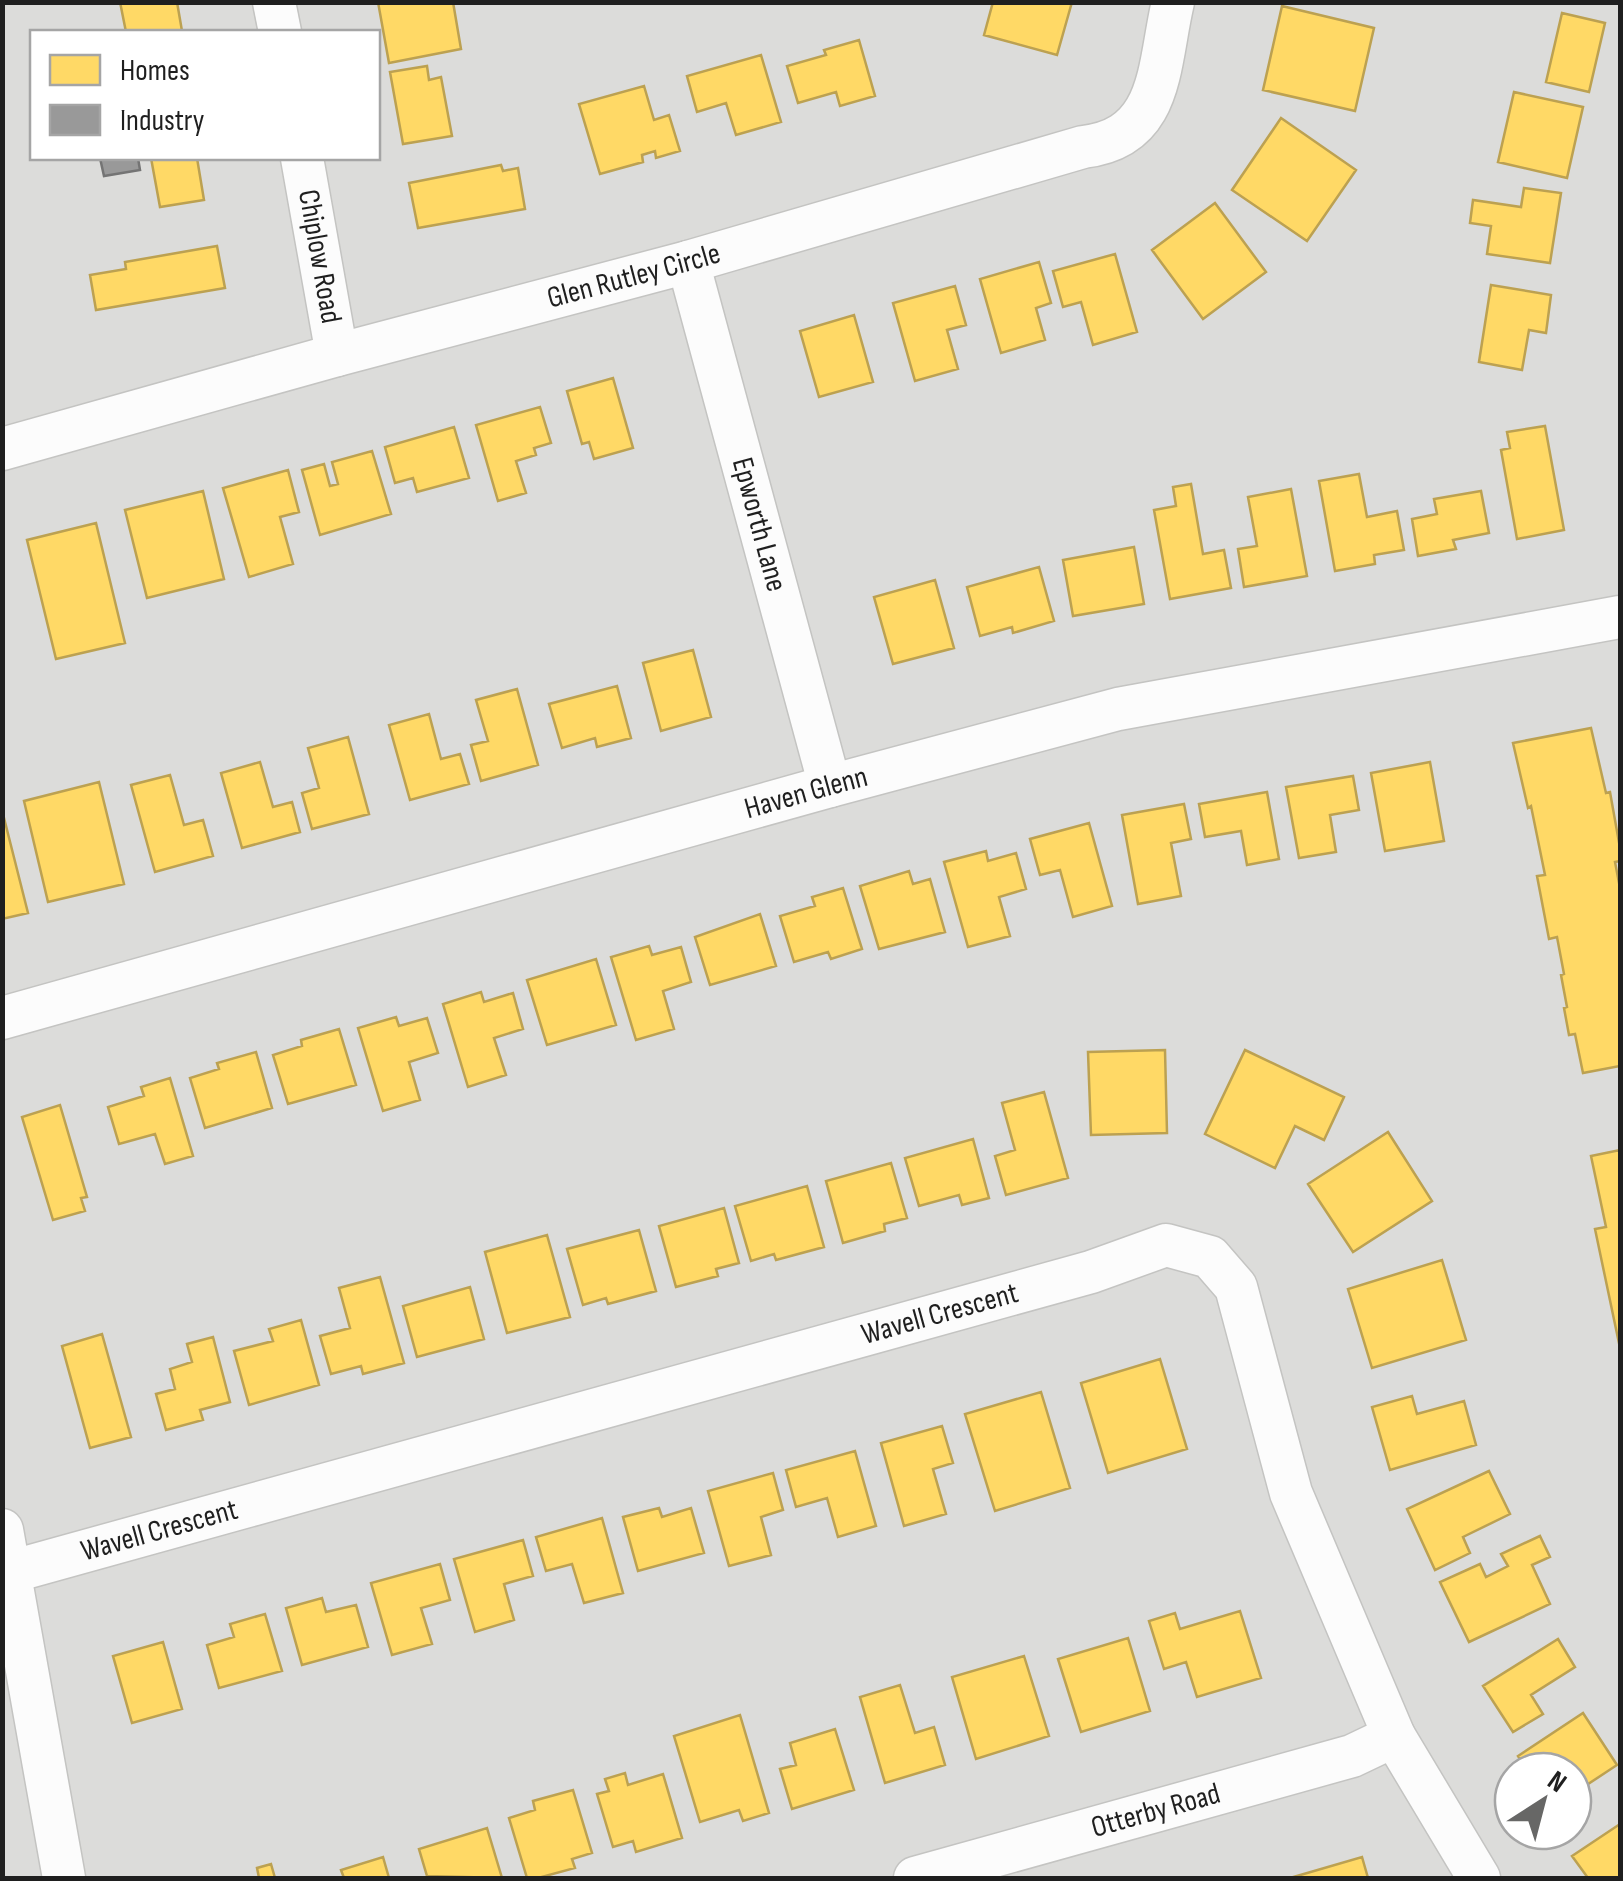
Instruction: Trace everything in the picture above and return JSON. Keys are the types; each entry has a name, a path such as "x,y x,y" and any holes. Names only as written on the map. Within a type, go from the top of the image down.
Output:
{"street":[{"path":"274,2 280,30"},
{"name":"Glen Rutley Circle","path":"2,449 337,354 688,262 1083,147 1110,144 1140,121 1154,98 1173,2"},
{"name":"Chiplow Road","path":"302,160 337,354"},
{"name":"Epworth Lane","path":"688,262 830,786"},
{"name":"Haven Glenn","path":"2,1018 830,786 1118,710 1620,618"},
{"name":"Wavell Crescent","path":"10,1572 1072,1277 1166,1245 1210,1257 1236,1287 1291,1493 1394,1736 1478,1878"},
{"path":"2,1530 64,1878"},
{"name":"Otterby Road","path":"915,1878 1352,1756 1394,1736"}],"shaded area":[{"path":"3,3 1620,3 1620,1878 3,1878"}],"building: Homes":[{"path":"120,2 177,2 182,30 126,30"},
{"path":"378,2 453,2 461,49 389,63"},
{"path":"993,2 1072,2 1057,55 984,35"},
{"path":"1282,6 1374,28 1355,111 1263,90"},
{"path":"1562,13 1605,23 1589,92 1546,82"},
{"path":"859,40 875,96 840,106 836,92 798,103 787,66"},
{"path":"761,55 781,122 736,135 726,103 697,112 687,76"},
{"path":"427,66 429,80 441,77 452,136 403,144 390,72"},
{"path":"644,86 654,120 669,115 680,151 656,158 655,151 642,155 643,162 600,174 579,104"},
{"path":"1514,92 1583,107 1567,178 1498,162"},
{"path":"1281,118 1356,170 1307,241 1232,190"},
{"path":"151,160 197,160 204,200 160,207"},
{"path":"501,165 503,171 518,168 525,209 418,228 409,183"},
{"path":"1524,188 1561,193 1550,263 1487,254 1491,226 1470,223 1473,200 1521,207"},
{"path":"1215,203 1266,272 1203,319 1152,250"},
{"path":"217,246 225,288 96,310 90,275 126,269 125,262"},
{"path":"1115,254 1137,332 1093,345 1081,302 1063,307 1053,271"},
{"path":"1039,262 1051,303 1036,308 1045,340 1001,353 980,279"},
{"path":"1491,285 1551,295 1546,333 1529,330 1522,370 1479,362"},
{"path":"955,286 966,325 947,330 958,369 915,381 893,303"},
{"path":"854,315 873,382 819,397 800,331"},
{"path":"613,378 633,448 594,459 589,442 582,444 567,391"},
{"path":"540,407 551,443 534,448 536,455 516,461 526,493 498,501 476,425"},
{"path":"1545,426 1564,530 1517,539 1501,450 1510,448 1507,432"},
{"path":"454,427 469,478 417,492 413,478 395,483 385,447"},
{"path":"372,451 391,514 320,535 302,470 324,464 330,486 338,484 332,462"},
{"path":"288,470 299,512 280,517 293,564 249,577 223,488"},
{"path":"1359,474 1367,517 1397,511 1404,550 1374,555 1375,564 1335,571 1319,481"},
{"path":"1191,484 1203,554 1224,550 1231,588 1170,599 1154,510 1176,506 1173,487"},
{"path":"1291,489 1307,576 1244,587 1238,549 1257,546 1248,497"},
{"path":"203,491 224,579 147,598 125,510"},
{"path":"1481,491 1489,533 1453,540 1456,549 1418,556 1412,519 1437,514 1434,499"},
{"path":"96,523 125,643 56,659 27,540"},
{"path":"1134,547 1144,604 1073,616 1063,560"},
{"path":"1039,567 1054,621 1013,633 1012,627 980,636 967,587"},
{"path":"935,580 954,648 893,664 874,597"},
{"path":"693,650 711,717 661,731 643,663"},
{"path":"617,686 631,738 597,747 595,738 562,748 549,704"},
{"path":"517,689 538,765 481,781 471,745 488,741 476,700"},
{"path":"429,714 441,759 460,754 469,784 410,800 389,725"},
{"path":"1591,728 1606,793 1610,792 1620,848 1620,861 1615,862 1620,888 1620,1066 1583,1073 1575,1034 1569,1035 1557,937 1549,939 1537,876 1545,875 1513,743"},
{"path":"348,737 369,814 312,829 302,793 319,788 308,748"},
{"path":"260,762 273,807 292,802 300,832 242,848 221,773"},
{"path":"1430,762 1444,841 1385,851 1371,773"},
{"path":"170,775 184,825 203,820 213,856 155,872 131,785"},
{"path":"1353,776 1359,810 1330,815 1336,852 1299,858 1286,787"},
{"path":"99,782 124,884 48,902 24,801"},
{"path":"1267,792 1279,859 1247,865 1241,831 1205,837 1199,804"},
{"path":"1184,804 1191,839 1171,843 1181,896 1138,904 1122,815"},
{"path":"2,810 28,913 2,919"},
{"path":"1089,823 1112,906 1073,917 1060,870 1040,875 1030,839"},
{"path":"986,851 988,861 1016,853 1026,889 999,897 1010,936 968,947 944,862"},
{"path":"909,871 913,884 930,879 945,932 879,949 860,886"},
{"path":"843,888 862,949 831,959 828,952 794,962 780,916 815,906 812,897"},
{"path":"760,914 776,966 710,985 695,937"},
{"path":"649,946 652,955 681,947 691,982 663,991 674,1029 636,1040 611,957"},
{"path":"596,959 616,1025 547,1045 527,980"},
{"path":"481,992 484,1002 513,993 523,1029 494,1038 506,1075 468,1087 443,1004"},
{"path":"396,1017 399,1026 427,1018 438,1053 409,1062 420,1100 383,1111 358,1028"},
{"path":"339,1029 356,1085 288,1104 273,1055 302,1046 301,1040"},
{"path":"1165,1050 1167,1133 1091,1135 1088,1052"},
{"path":"1245,1050 1344,1097 1324,1140 1295,1126 1275,1168 1205,1134"},
{"path":"256,1052 272,1108 205,1128 190,1078 219,1069 217,1063"},
{"path":"170,1078 193,1156 165,1164 155,1134 119,1144 108,1107 144,1096 141,1087"},
{"path":"1044,1092 1068,1178 1006,1195 995,1156 1015,1150 1002,1103"},
{"path":"60,1105 87,1197 81,1198 85,1211 53,1220 22,1117"},
{"path":"1388,1132 1432,1201 1353,1252 1308,1184"},
{"path":"973,1139 989,1198 962,1205 959,1195 919,1206 905,1158"},
{"path":"1620,1150 1620,1348 1595,1229 1606,1227 1591,1156"},
{"path":"891,1163 907,1218 884,1224 885,1231 843,1243 826,1181"},
{"path":"807,1186 824,1247 776,1260 774,1254 751,1261 735,1206"},
{"path":"724,1208 739,1263 716,1269 718,1276 676,1287 659,1226"},
{"path":"639,1230 656,1291 608,1304 606,1298 583,1305 567,1249"},
{"path":"547,1235 570,1317 507,1333 485,1252"},
{"path":"1442,1260 1466,1340 1372,1368 1348,1289"},
{"path":"380,1277 404,1363 363,1374 361,1366 331,1374 320,1336 350,1328 339,1288"},
{"path":"470,1287 484,1339 417,1357 403,1306"},
{"path":"301,1320 319,1385 249,1405 234,1351 273,1341 269,1329"},
{"path":"102,1334 131,1437 90,1448 62,1346"},
{"path":"213,1337 230,1402 200,1410 203,1420 166,1430 156,1394 175,1389 170,1369 192,1362 187,1344"},
{"path":"1160,1359 1187,1449 1108,1473 1081,1383"},
{"path":"1041,1392 1070,1488 995,1511 965,1414"},
{"path":"1412,1396 1417,1414 1464,1401 1476,1445 1390,1470 1372,1407"},
{"path":"942,1426 953,1463 933,1469 946,1514 904,1526 881,1443"},
{"path":"855,1451 876,1526 838,1537 827,1498 796,1507 786,1470"},
{"path":"1489,1471 1510,1514 1463,1537 1470,1553 1435,1570 1407,1509"},
{"path":"773,1473 783,1510 761,1517 771,1555 729,1566 708,1491"},
{"path":"659,1508 662,1517 691,1508 704,1553 638,1571 623,1517"},
{"path":"602,1518 623,1593 584,1603 572,1564 546,1571 536,1537"},
{"path":"1540,1536 1550,1557 1532,1565 1550,1604 1469,1642 1440,1582 1480,1564 1486,1577 1508,1566 1501,1554"},
{"path":"523,1540 533,1576 504,1584 514,1620 475,1632 454,1559"},
{"path":"440,1564 450,1600 421,1608 432,1644 392,1655 371,1583"},
{"path":"322,1598 326,1612 356,1605 368,1647 302,1665 286,1608"},
{"path":"1240,1611 1261,1678 1197,1697 1186,1662 1164,1669 1149,1621 1175,1613 1180,1629"},
{"path":"265,1614 282,1671 219,1688 207,1645 234,1637 230,1624"},
{"path":"1128,1638 1150,1711 1081,1732 1058,1659"},
{"path":"1558,1639 1575,1667 1531,1695 1543,1714 1513,1732 1483,1686"},
{"path":"163,1642 182,1709 132,1723 113,1656"},
{"path":"1024,1656 1049,1736 976,1759 952,1677"},
{"path":"900,1685 915,1733 934,1727 945,1765 885,1783 860,1697"},
{"path":"1583,1713 1617,1765 1593,1781 1593,1751 1526,1751"},
{"path":"740,1715 769,1813 743,1821 739,1810 700,1822 674,1736"},
{"path":"835,1729 854,1790 792,1809 780,1769 796,1765 790,1743"},
{"path":"625,1773 628,1785 663,1774 682,1838 636,1852 633,1841 613,1847 597,1794 609,1791 605,1779"},
{"path":"573,1790 592,1853 572,1859 575,1868 527,1878 509,1818 535,1810 533,1801"},
{"path":"1620,1824 1620,1878 1588,1878 1572,1856 1580,1851 1593,1851 1593,1842"},
{"path":"487,1828 502,1878 427,1876 419,1849"},
{"path":"383,1857 389,1878 344,1878 341,1870"},
{"path":"1362,1857 1368,1878 1290,1878"},
{"path":"271,1864 275,1878 259,1878 257,1868"}],"building: Industry":[{"path":"100,160 138,160 140,170 104,176"}]}
